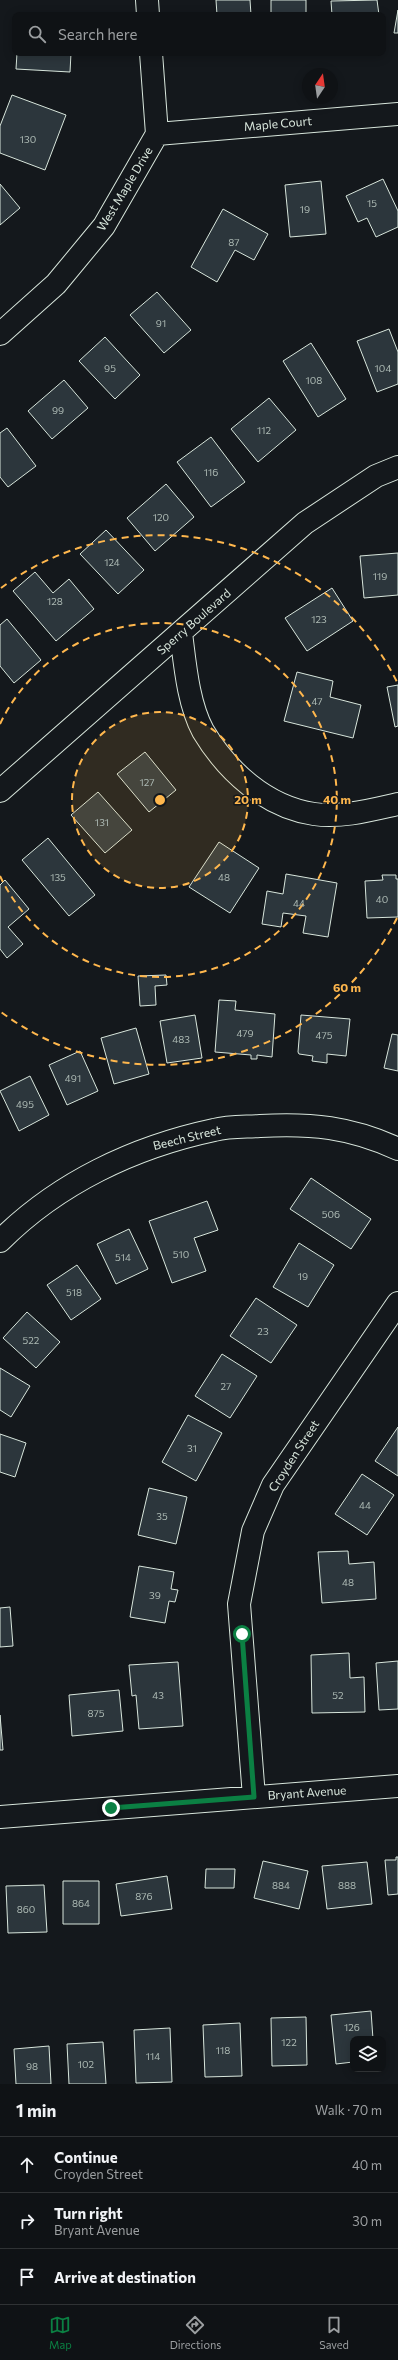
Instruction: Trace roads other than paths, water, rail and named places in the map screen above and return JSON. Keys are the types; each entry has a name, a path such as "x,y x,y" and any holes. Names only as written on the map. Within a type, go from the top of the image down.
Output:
{"street":[{"path":"147,0 148,12"},
{"name":"West Maple Drive","path":"0,334 56,284 104,226 157,134 151,56"},
{"name":"Maple Court","path":"157,134 398,114"},
{"name":"Sperry Boulevard","path":"0,791 305,523 376,476 398,466"},
{"path":"181,633 189,689 203,730 233,772 261,795 294,809 314,814 353,813 398,804"},
{"name":"Beech Street","path":"0,1241 23,1218 70,1185 145,1149 216,1129 300,1124 337,1129 379,1140 398,1149"},
{"name":"Croyden Street","path":"254,1797 240,1604 253,1530 273,1485 398,1303"},
{"name":"Bryant Avenue","path":"0,1817 398,1786"}]}
